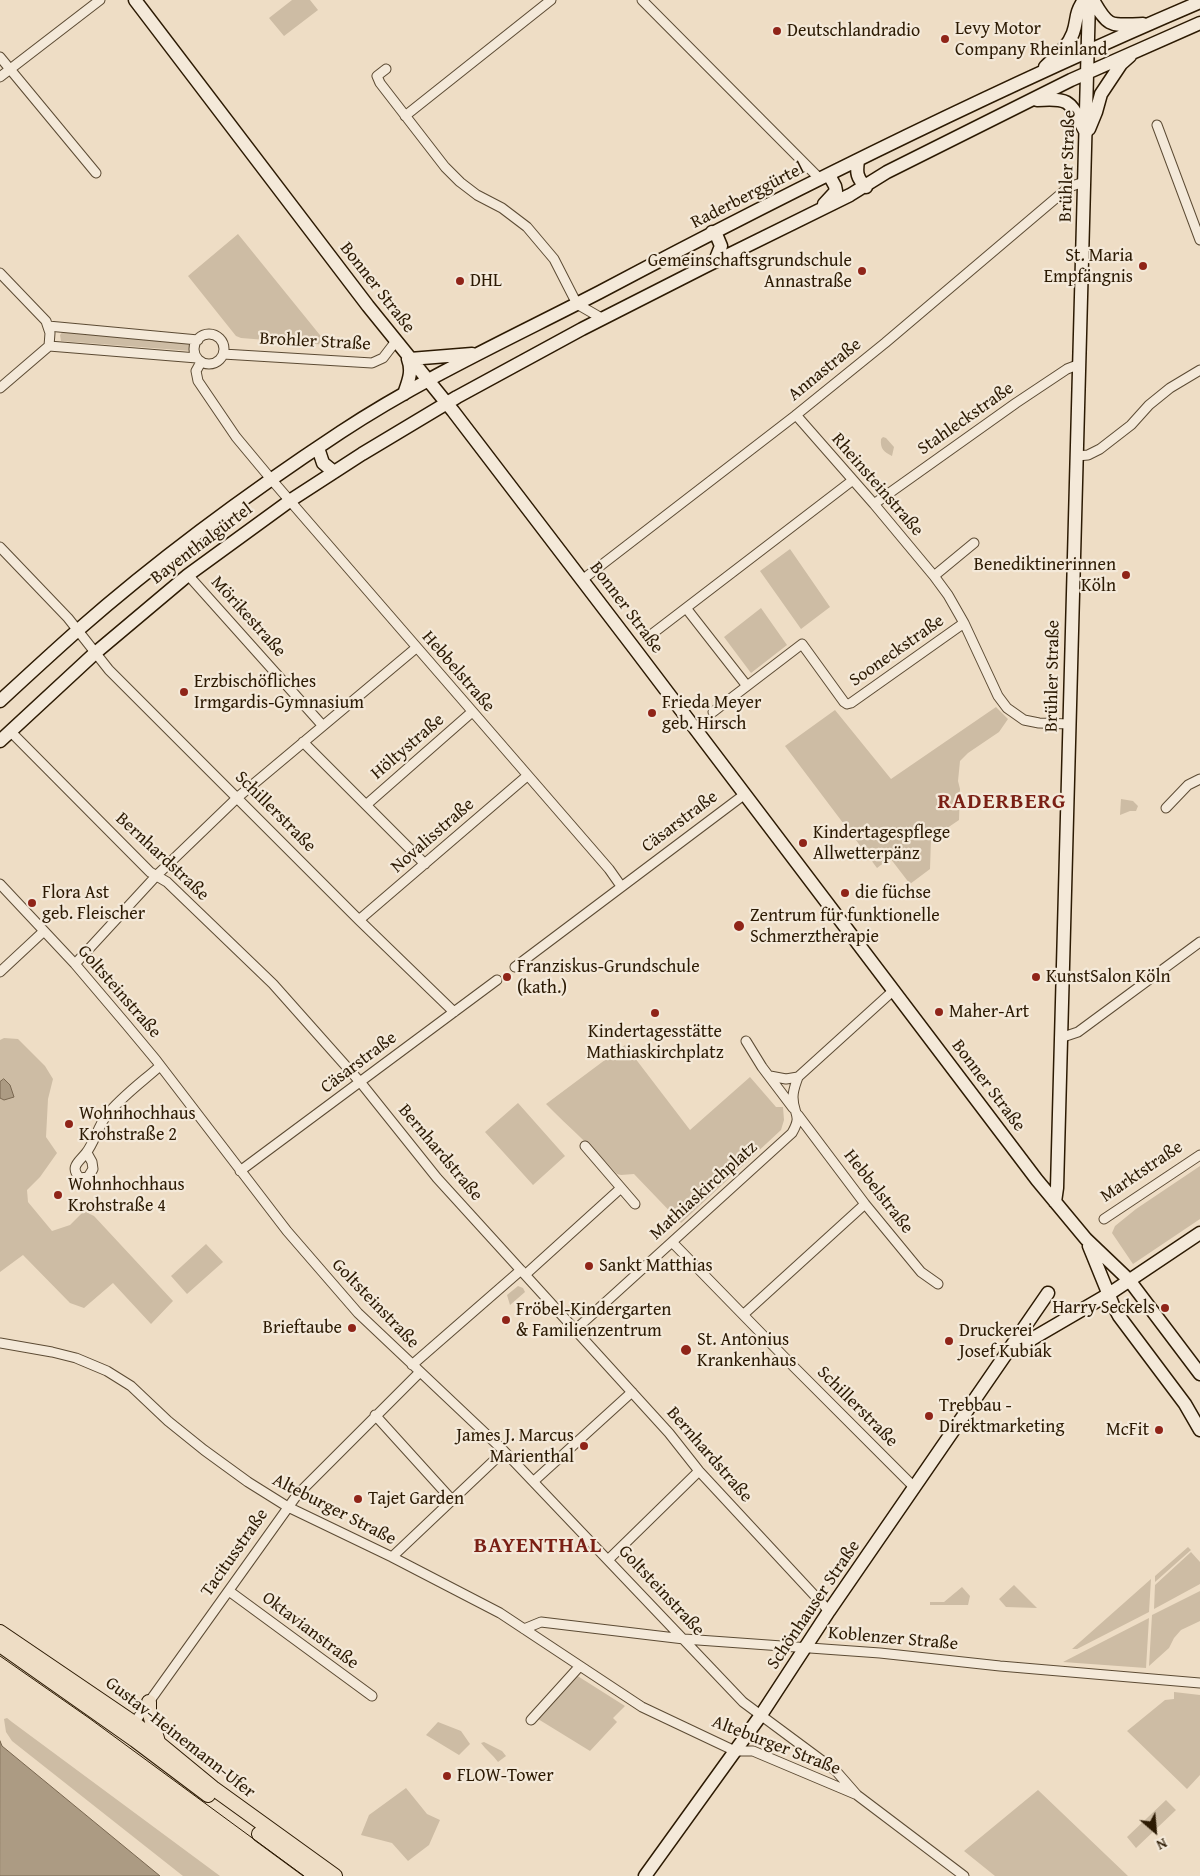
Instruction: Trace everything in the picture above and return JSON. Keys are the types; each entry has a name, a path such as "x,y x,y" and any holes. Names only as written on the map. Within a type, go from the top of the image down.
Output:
{"main road":[{"name":"Bonner Straße","path":"136,0 396,341 447,404 582,580 1055,1202 1086,1239 1129,1280 1200,1374"},
{"path":"1039,73 1066,46 1073,34 1077,10 1084,0"},
{"name":"Brühler Straße","path":"1055,1202 1057,1188 1089,0"},
{"path":"1093,0 1110,24 1150,23"},
{"name":"Raderberggürtel","path":"428,381 712,232 1039,73 1200,2"},
{"path":"447,404 603,319 715,261 866,187 887,172 1088,73 1200,23"},
{"path":"1086,133 1096,112 1100,94 1122,64 1137,51"},
{"path":"1030,101 1059,99 1071,104 1086,133"},
{"path":"858,161 856,173 866,187"},
{"path":"817,212 836,191 835,186 825,177"},
{"path":"712,232 716,234 721,246 715,261"},
{"path":"404,394 412,367 408,356 480,353"},
{"name":"Bayenthalgürtel","path":"0,701 77,631 167,558 271,479 404,394 428,381"},
{"name":"Bayenthalgürtel","path":"0,741 94,654 188,575 291,500 447,404"},
{"path":"318,448 322,463 334,472"},
{"path":"1113,1291 1200,1233"},
{"name":"Bonner Straße","path":"1086,1239 1113,1291 1113,1305 1127,1328 1185,1404 1200,1430"},
{"name":"Schönhauser Straße","path":"1008,1352 1113,1291"},
{"name":"Schönhauser Straße","path":"646,1876 761,1715 829,1611 1048,1293"},
{"name":"Gustav-Heinemann-Ufer","path":"0,1632 134,1723 212,1788 335,1876"},
{"name":"Gustav-Heinemann-Ufer","path":"0,1645 134,1740 316,1876"},
{"path":"149,1702 149,1711 158,1742"}],"street":[{"path":"0,77 100,0"},
{"path":"405,116 551,0"},
{"path":"642,0 825,177"},
{"path":"0,57 96,173"},
{"path":"386,69 377,76 380,84 445,167 477,195 502,208 532,232 554,259 577,304 603,319"},
{"path":"1157,125 1200,240"},
{"name":"Annastraße","path":"582,580 796,415 1069,187 1084,182"},
{"path":"0,272 40,314 48,326 50,336 49,346 0,388"},
{"path":"48,326 198,340"},
{"path":"49,346 214,363 223,354 224,346 220,339 214,335 205,335 198,340 194,348 199,360"},
{"name":"Brohler Straße","path":"223,354 378,362 396,341"},
{"name":"Hebbelstraße","path":"199,360 196,371 198,381 236,437 622,886"},
{"name":"Stahleckstraße","path":"874,504 1067,369 1080,364"},
{"path":"1077,456 1088,455 1100,449 1131,425 1149,405 1170,388 1200,370"},
{"name":"Rheinsteinstraße","path":"796,415 934,576 964,623 998,696 1007,708 1024,720 1039,723 1070,724"},
{"name":"Bonner Straße","path":"652,634 853,480"},
{"path":"934,576 974,543"},
{"name":"Schillerstraße","path":"0,546 63,613 94,654 359,920 454,1012"},
{"name":"Mörikestraße","path":"188,575 323,726"},
{"path":"686,608 746,686 713,712"},
{"name":"Sooneckstraße","path":"746,686 802,644 847,704 851,703 964,623"},
{"path":"75,964 157,875 238,797 416,648"},
{"name":"Höltystraße","path":"366,805 472,712"},
{"name":"Bernhardstraße","path":"10,732 150,872 167,882 273,984 361,1083 437,1178 669,1433 699,1471 829,1611"},
{"path":"303,742 425,864"},
{"name":"Novalisstraße","path":"359,920 527,776"},
{"path":"1166,808 1188,785 1200,779"},
{"name":"Cäsarstraße","path":"515,967 745,794"},
{"name":"Goltsteinstraße","path":"0,884 75,964 160,1066 240,1171 336,1289 358,1313 534,1481 743,1702 761,1715"},
{"path":"0,972 44,931"},
{"path":"1060,1038 1078,1032 1200,942"},
{"name":"Cäsarstraße","path":"240,1171 361,1083 497,980"},
{"path":"770,1076 786,1079 798,1077 894,990"},
{"path":"746,1041 796,1113"},
{"path":"87,1153 92,1140 111,1110 160,1066"},
{"name":"Mathiaskirchplatz","path":"575,1330 792,1133 797,1124 792,1095 798,1077"},
{"name":"Hebbelstraße","path":"796,1113 865,1204 921,1272 938,1284"},
{"name":"Mathiaskirchplatz","path":"584,1146 635,1204"},
{"name":"Marktstraße","path":"1104,1219 1200,1155"},
{"path":"412,1365 621,1188"},
{"path":"744,1314 865,1204"},
{"name":"Schillerstraße","path":"672,1242 915,1488"},
{"name":"Alteburger Straße","path":"0,1342 76,1358 107,1371 131,1386 204,1450 248,1482 288,1507 392,1557 500,1613 642,1707 735,1751 753,1751 857,1795"},
{"name":"Tacitusstraße","path":"134,1723 297,1495 420,1372"},
{"path":"534,1481 632,1392"},
{"path":"375,1415 452,1500"},
{"path":"392,1557 504,1451"},
{"path":"609,1559 699,1471"},
{"name":"Oktavianstraße","path":"229,1591 372,1696"},
{"name":"Koblenzer Straße","path":"524,1629 541,1622 684,1639 806,1647 1200,1683"},
{"path":"531,1720 579,1667"},
{"name":"Alteburger Straße","path":"761,1715 836,1771 857,1795 964,1876"}],"shaded area":[{"path":"292,0 310,0 318,10 284,36 269,18"},
{"path":"238,234 328,345 241,338 236,336 188,276"},
{"path":"64,330 193,344 191,351 61,341 60,335"},
{"path":"883,437 894,447 892,456 882,448 881,439"},
{"path":"790,549 830,607 801,629 760,571"},
{"path":"761,608 787,645 751,673 724,637"},
{"path":"996,707 1008,719 999,732 968,753 960,761 958,781 960,789 959,820 931,839 930,869 910,884 890,858 877,868 785,746 835,710 891,779"},
{"path":"1121,799 1133,801 1138,806 1136,811 1120,815"},
{"path":"4,1038 18,1039 45,1066 53,1079 48,1099 46,1137 57,1153 40,1177 27,1190 28,1202 52,1231 70,1225 84,1211 94,1216 173,1301 151,1324 113,1283 84,1308 70,1303 23,1255 0,1272 0,1040"},
{"path":"625,1045 690,1130 750,1077 776,1107 783,1107 784,1120 781,1130 681,1223 634,1174 617,1174 546,1104"},
{"path":"4,1079 10,1085 14,1097 4,1100 0,1098 0,1082"},
{"path":"518,1103 565,1156 533,1185 485,1132"},
{"path":"1200,1166 1200,1219 1133,1264 1112,1233 1115,1226 1136,1209"},
{"path":"206,1244 223,1262 187,1294 171,1276"},
{"path":"518,1286 523,1288 525,1292 510,1305 507,1295"},
{"path":"1188,1547 1191,1550 1155,1582 1155,1576"},
{"path":"1191,1552 1200,1562 1200,1584 1154,1609 1155,1585"},
{"path":"1151,1579 1149,1612 1077,1649 1072,1649"},
{"path":"1014,1585 1037,1608 1006,1607 999,1599"},
{"path":"962,1587 970,1596 968,1605 930,1605 930,1602 944,1602"},
{"path":"1200,1591 1200,1621 1181,1630 1169,1648 1149,1666 1152,1615"},
{"path":"1149,1618 1146,1668 1063,1662"},
{"path":"576,1675 625,1706 613,1718 617,1722 590,1751 538,1719"},
{"path":"1174,1692 1200,1695 1200,1775 1187,1789 1127,1731 1165,1700 1174,1699"},
{"path":"7,1718 220,1876 183,1876 12,1741 6,1732 4,1719"},
{"path":"438,1722 461,1731 470,1744 459,1755 426,1735"},
{"path":"0,1741 2,1746 160,1876 0,1876"},
{"path":"484,1742 502,1751 506,1756 498,1762 481,1743"},
{"path":"406,1788 427,1814 440,1820 429,1845 408,1861 392,1843 361,1835 369,1815"},
{"path":"1038,1790 1128,1876 995,1876 964,1851"},
{"path":"1166,1800 1176,1810 1136,1848 1127,1837"}],"tram line":[{"path":"0,1656 89,1718 304,1876"}],"place":[{"name":"Deutschlandradio","path":"777,31"},
{"name":"Levy Motor Company Rheinland","path":"945,39"},
{"name":"St. Maria Empfängnis","path":"1143,266"},
{"name":"Gemeinschaftsgrundschule Annastraße","path":"862,271"},
{"name":"DHL","path":"460,281"},
{"name":"Benediktinerinnen Köln","path":"1126,575"},
{"name":"Erzbischöfliches Irmgardis-Gymnasium","path":"184,692"},
{"name":"Frieda Meyer geb. Hirsch","path":"652,713"},
{"name":"Kindertagespflege Allwetterpänz","path":"803,843"},
{"name":"die füchse","path":"845,893"},
{"name":"Flora Ast geb. Fleischer","path":"32,903"},
{"name":"Zentrum für funktionelle Schmerztherapie","path":"739,926"},
{"name":"Franziskus-Grundschule (kath.)","path":"507,977"},
{"name":"KunstSalon Köln","path":"1036,977"},
{"name":"Maher-Art","path":"939,1012"},
{"name":"Kindertagesstätte Mathiaskirchplatz","path":"655,1013"},
{"name":"Wohnhochhaus Krohstraße 2","path":"69,1124"},
{"name":"Wohnhochhaus Krohstraße 4","path":"58,1195"},
{"name":"Sankt Matthias","path":"589,1266"},
{"name":"Harry Seckels","path":"1165,1308"},
{"name":"Fröbel-Kindergarten & Familienzentrum","path":"506,1320"},
{"name":"Brieftaube","path":"352,1328"},
{"name":"Druckerei Josef Kubiak","path":"949,1341"},
{"name":"St. Antonius Krankenhaus","path":"686,1350"},
{"name":"Trebbau - Direktmarketing","path":"929,1416"},
{"name":"McFit","path":"1159,1430"},
{"name":"James J. Marcus Marienthal","path":"584,1446"},
{"name":"Tajet Garden","path":"358,1499"},
{"name":"FLOW-Tower","path":"447,1776"}],"district":[{"name":"RADERBERG","path":"1002,802"},
{"name":"BAYENTHAL","path":"538,1546"}]}
